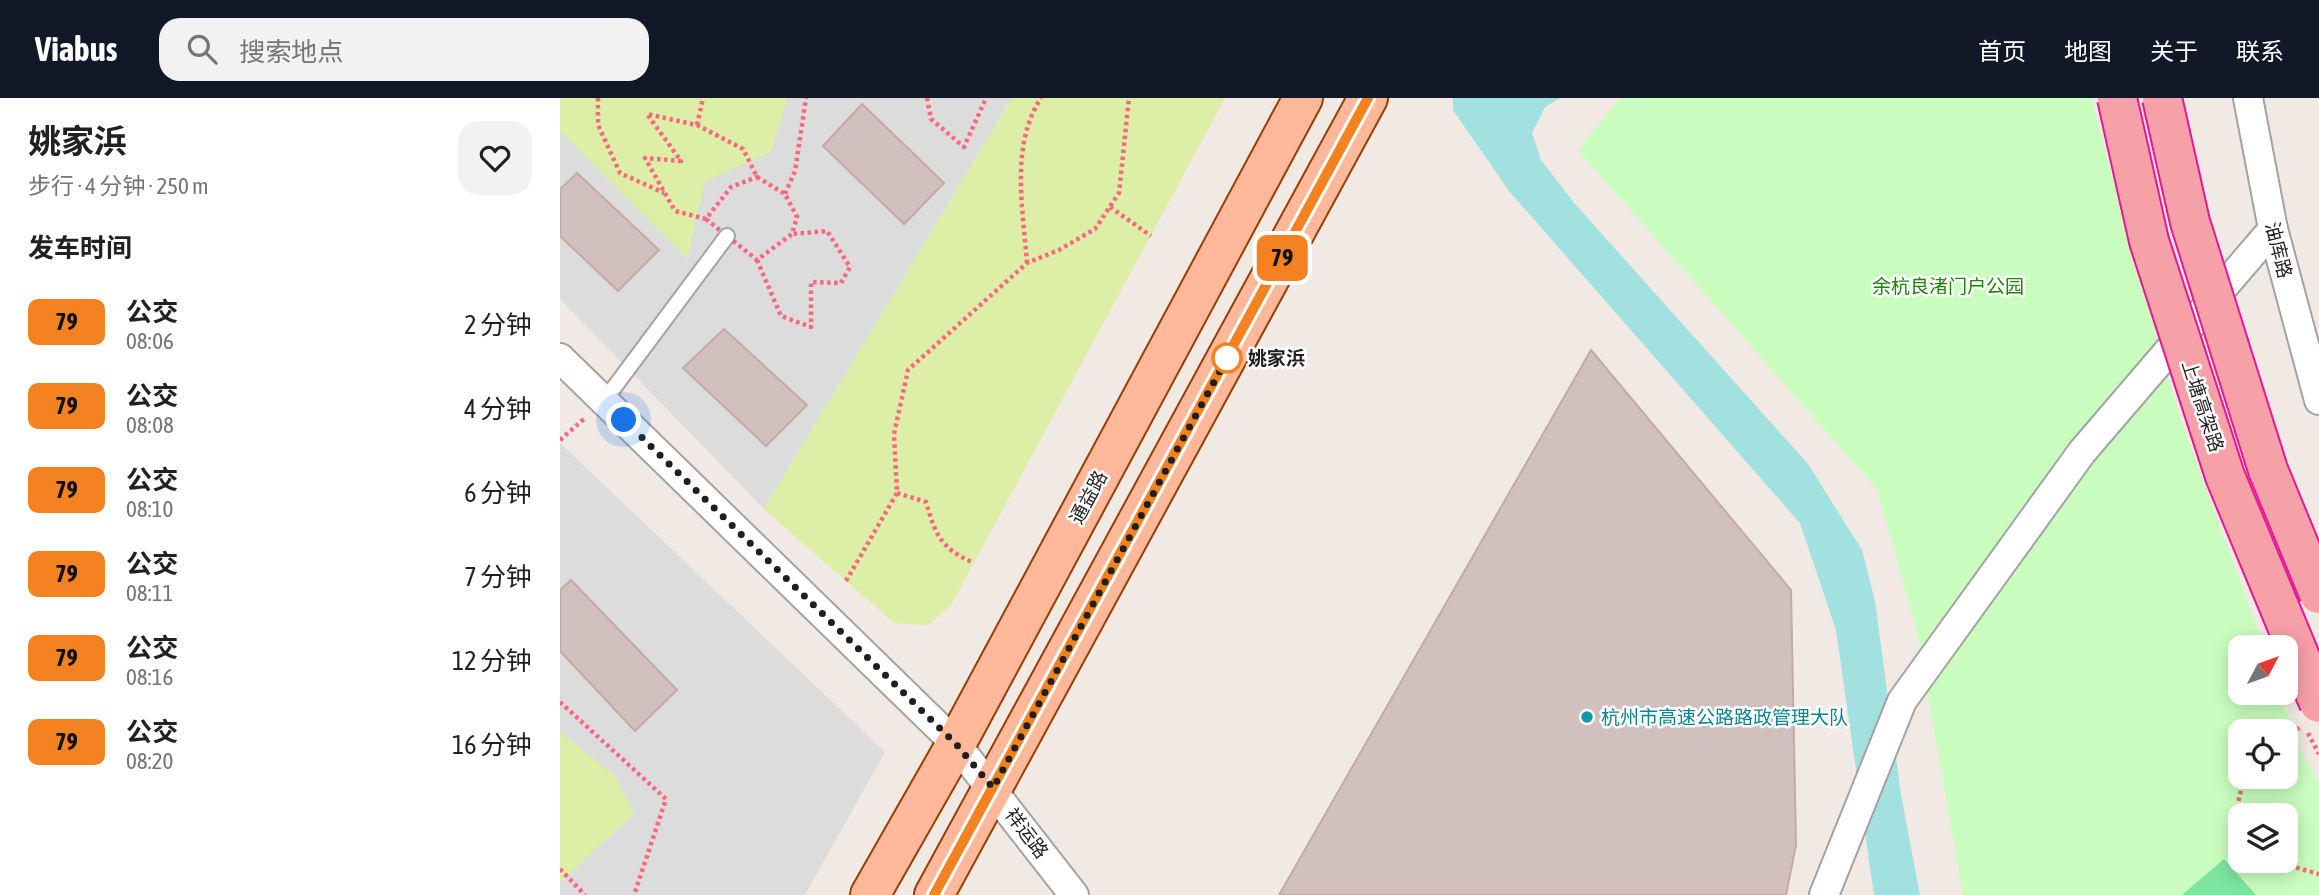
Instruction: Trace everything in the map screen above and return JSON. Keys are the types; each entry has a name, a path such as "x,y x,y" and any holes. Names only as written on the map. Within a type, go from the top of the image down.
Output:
{"highway":[{"name":"上塘高架路","path":"2118,98 2150,241 2225,476 2319,703"},
{"path":"2162,98 2190,222 2264,457 2319,594"}],"main road":[{"name":"通益路","path":"870,895 956,744 1303,98"},
{"path":"934,895 1368,98"}],"street":[{"name":"油库路","path":"2248,98 2273,229 2319,400"},
{"path":"1824,895 1902,701 2082,452 2273,229"},
{"name":"祥运路","path":"560,358 956,744 1074,895"}],"lane":[{"path":"604,401 727,236"}],"path":[{"path":"598,98 598,125 620,173 665,193"},
{"path":"697,125 704,98"},
{"path":"785,194 795,171 806,98"},
{"path":"926,98 931,119 964,147 986,98"},
{"path":"1027,262 1021,186 1024,134 1041,98"},
{"path":"846,581 897,493 894,434 908,370 1027,262 1059,250 1095,229 1119,193 1129,98"},
{"path":"757,260 792,234 827,231 850,267 841,283 811,282 811,327 781,316 757,260 706,219 675,211 645,158 681,161 647,114 697,125 743,149 757,177 785,194 797,217 792,234"},
{"path":"706,219 731,187 757,177"},
{"path":"1110,207 1151,236"},
{"path":"897,493 926,502 934,532 954,554 974,563"},
{"path":"560,702 666,799 634,895"},
{"path":"2298,728 2303,724 2319,754"},
{"path":"2298,868 2319,874"},
{"path":"560,869 585,895"}],"shaded area":[{"path":"560,98 1012,98 764,509 560,299"},
{"path":"560,443 885,752 805,895 560,895"}],"green space":[{"path":"560,98 787,98 771,152 705,181 687,259 560,131"},
{"path":"1012,98 1225,98 951,605 928,625 894,623 764,509"},
{"name":"余杭良渚门户公园","path":"1620,98 2091,98 2177,408 2260,635 2228,635 2228,705 2284,705 2289,719 2228,719 2228,789 2298,789 2298,743 2319,784 2319,895 1963,895 1916,627 1877,489 1578,150"},
{"path":"560,732 615,776 634,814 560,882"},
{"path":"2224,859 2228,864 2228,873 2236,873 2256,895 2182,895"}],"water":[{"path":"1453,98 1560,98 1545,107 1532,133 1541,160 1575,204 1808,464 1862,550 1875,601 1901,795 1920,895 1874,895 1836,630 1800,523 1509,191 1453,110"}],"building":[{"path":"862,104 944,183 904,224 823,146"},
{"path":"577,173 659,250 618,291 560,236 560,189"},
{"path":"724,329 807,405 766,446 683,368"},
{"name":"杭州市高速公路路政管理大队","path":"1591,350 1791,590 1796,845 1786,895 1279,895"},
{"path":"571,580 677,690 635,731 560,651 560,590"}],"bus line":[{"name":"79","path":"934,895 1368,98"}],"place":[{"name":"姚家浜","path":"1227,358"},
{"name":"杭州市高速公路路政管理大队","path":"1587,717"}],"route":[{"path":"624,420 956,744 993,788 1227,358"}]}
